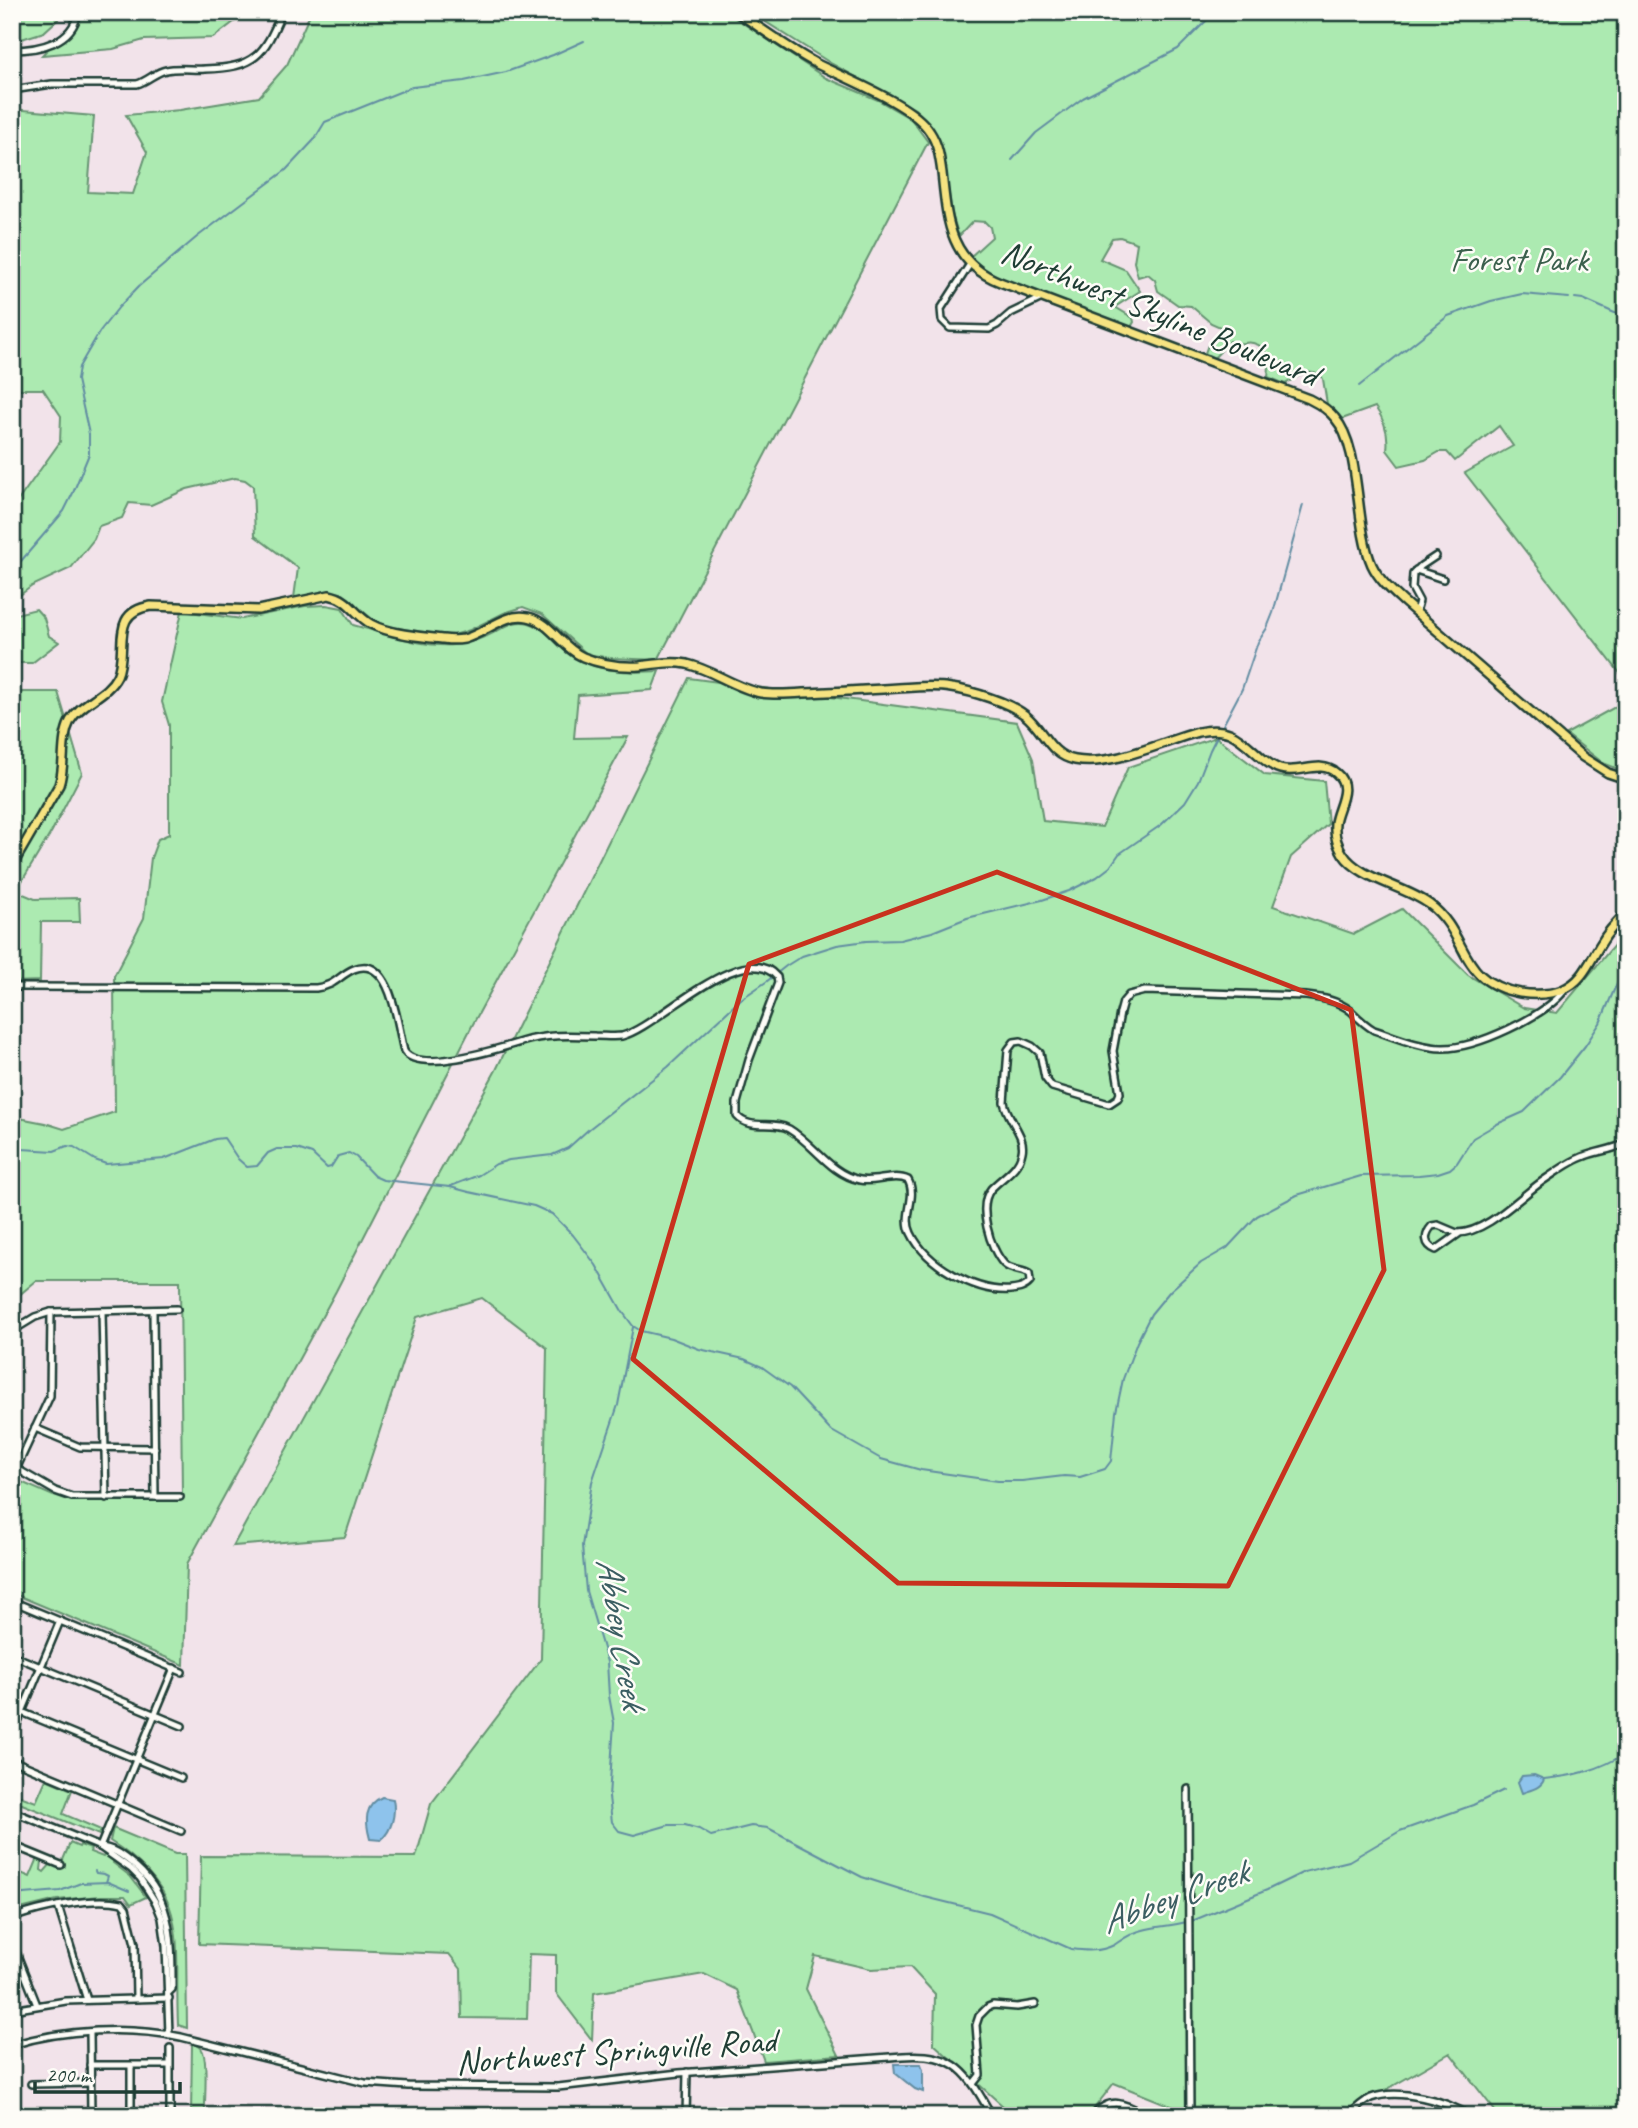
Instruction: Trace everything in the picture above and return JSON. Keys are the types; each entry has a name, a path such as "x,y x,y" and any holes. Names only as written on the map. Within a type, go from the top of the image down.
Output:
{"main road":[{"name":"Northwest Skyline Boulevard","path":"737,12 799,54 905,108 926,125 939,151 947,215 956,245 970,264 988,278 1309,399 1327,409 1336,418 1347,438 1365,541 1372,564 1381,579 1583,757 1608,773 1626,779"},
{"path":"12,866 59,785 70,721 115,680 120,664 122,629 132,614 151,606 258,610 329,595 345,601 378,628 442,639 462,639 509,618 529,617 543,624 569,649 588,659 625,666 684,664 761,693 953,688 1024,714 1050,746 1065,757 1077,760 1097,761 1121,757 1209,729 1225,730 1234,734 1276,768 1290,771 1319,767 1336,773 1342,780 1344,790 1335,826 1336,838 1344,855 1360,869 1425,900 1450,925 1466,959 1484,979 1507,990 1546,994 1566,988 1583,975 1606,936 1626,914"}],"street":[{"path":"12,50 38,49 54,43 74,26 78,12"},
{"path":"12,90 52,84 137,84 168,69 207,69 242,64 256,58 269,43 282,12"},
{"path":"970,264 941,309 942,320 950,328 989,329 1011,313 1042,298"},
{"path":"1416,612 1419,601 1412,583 1416,570 1436,556"},
{"path":"1416,570 1443,579"},
{"path":"12,987 316,988 334,984 351,970 366,967 379,974 389,987 404,1051 414,1060 422,1061 473,1055 549,1035 623,1035 719,976 740,969 768,969 777,977 778,983 749,1060 737,1103 737,1116 748,1123 789,1129 830,1165 851,1177 870,1181 899,1177 908,1180 912,1191 907,1223 913,1237 934,1260 949,1271 981,1287 996,1290 1019,1289 1030,1282 1029,1274 1006,1265 998,1254 987,1224 984,1206 988,1194 1012,1170 1023,1150 1021,1139 1004,1102 1006,1058 1014,1042 1027,1042 1040,1053 1045,1078 1052,1087 1109,1104 1118,1098 1120,1093 1113,1051 1120,1013 1123,1002 1135,992 1306,996 1329,999 1349,1010 1374,1030 1441,1048 1510,1029 1550,1005 1566,988"},
{"path":"1460,1233 1438,1225 1432,1226 1426,1241 1430,1248 1436,1250 1460,1233 1480,1228 1546,1178 1582,1156 1626,1143"},
{"path":"153,1310 155,1497"},
{"path":"12,1332 35,1317 51,1312 177,1310"},
{"path":"102,1311 106,1498"},
{"path":"12,1478 50,1396 51,1312"},
{"path":"35,1427 80,1447 155,1448"},
{"path":"15,1467 68,1495 81,1498 180,1497"},
{"path":"12,1601 182,1672"},
{"path":"12,1736 60,1621"},
{"path":"12,1655 182,1726"},
{"path":"100,1847 174,1668"},
{"path":"12,1708 181,1778"},
{"path":"12,1760 181,1831"},
{"path":"1188,1789 1190,2116"},
{"path":"12,1811 100,1847 109,1848 145,1875 161,1900 172,1938 169,2035"},
{"path":"12,1845 61,1865"},
{"path":"12,1918 58,1906 117,1902 124,1904 135,1944 136,1998"},
{"path":"58,1906 87,2000"},
{"path":"12,1942 37,2005"},
{"path":"12,2010 87,2000 169,1995"},
{"path":"973,2084 980,2075 977,2022 984,2011 993,2005 1017,2007 1035,2004"},
{"name":"Northwest Springville Road","path":"12,2045 51,2036 142,2031 379,2085 547,2087 687,2072 926,2055 942,2058 952,2064 973,2084 992,2116"},
{"path":"90,2033 90,2116"},
{"path":"170,2048 170,2116"},
{"path":"90,2065 169,2065"},
{"path":"131,2066 131,2116"},
{"path":"686,2116 687,2072"},
{"path":"31,2084 90,2083"},
{"path":"1349,2116 1371,2098 1388,2095 1438,2100 1469,2116"},
{"path":"1093,2116 1104,2105 1119,2103 1148,2116"}],"highlighted area":[{"path":"997,872 1351,1010 1384,1270 1228,1586 898,1583 633,1359 749,964"}],"green space":[{"path":"12,12 66,12 44,32 12,42"},
{"path":"84,12 239,12 235,21 213,38 144,40 113,49 42,55"},
{"path":"311,12 726,12 826,78 878,100 911,119 928,142 658,660 587,654 542,614 523,607 451,636 390,627 372,619 342,593 321,592 294,598 298,568 255,536 253,486 245,480 235,478 187,489 151,505 129,503 122,518 99,526 94,539 71,568 32,586 12,601 12,505 17,502 60,442 61,416 43,389 12,389 12,109 94,116 88,192 133,194 147,152 126,115 180,110 259,97 287,65"},
{"name":"Forest Park","path":"750,12 1626,12 1626,681 1465,473 1513,446 1499,426 1455,461 1447,452 1439,452 1425,460 1399,466 1387,450 1385,427 1375,407 1342,419 1327,404 1320,374 1306,372 1285,384 1268,377 1269,361 1266,352 1253,343 1230,341 1214,358 1205,353 1208,345 1225,329 1211,323 1191,306 1178,305 1158,291 1155,280 1148,274 1138,277 1134,262 1137,243 1120,237 1112,238 1100,259 1126,270 1140,291 1115,307 1133,318 1131,327 991,274 970,257 992,237 990,227 985,222 973,221 958,234 952,214 942,148 924,117 915,109 832,64"},
{"path":"326,605 342,608 353,625 415,642 441,645 468,642 517,622 529,623 545,632 577,659 588,664 611,670 659,671 652,690 578,695 574,738 628,737 473,1024 336,1291 187,1564 184,1665 12,1593 12,1493 19,1481 53,1496 55,1490 70,1496 182,1496 180,1281 36,1281 12,1301 12,1124 14,1117 64,1129 115,1112 114,976 144,918 151,858 158,839 169,834 169,725 162,702 182,611 242,619 305,606"},
{"path":"36,609 44,618 49,636 59,642 32,663 12,663 12,615"},
{"path":"689,678 1017,722 1033,759 1043,821 1102,827 1128,767 1216,737 1265,775 1324,781 1328,824 1291,857 1273,906 1354,934 1402,909 1468,975 1524,1008 1557,1013 1626,931 1626,2116 1499,2116 1450,2053 1341,2116 1192,2116 1114,2083 1088,2116 1014,2116 934,2044 935,1994 910,1967 871,1969 815,1956 806,1989 839,2055 764,2061 737,1990 704,1974 594,1993 592,2040 556,1993 556,1955 529,1954 527,2019 462,2018 461,1969 449,1954 199,1944 201,1856 416,1857 431,1804 541,1659 547,1348 482,1298 417,1317 345,1537 233,1546 496,1070"},
{"path":"12,692 58,692 82,773 52,831 16,891 35,899 79,898 80,922 41,922 40,981 12,982"},
{"path":"1626,701 1626,772 1603,763 1566,734"},
{"path":"46,1779 72,1790 63,1814 101,1830 99,1835 12,1800 12,1793 36,1802"},
{"path":"113,1828 175,1854 185,1854 187,2028 178,2025 177,1943 167,1900 155,1880 137,1861 110,1841"},
{"path":"70,1843 114,1860 113,1863 130,1876 146,1897 131,1904 125,1896 57,1900 12,1911 12,1869 30,1877 38,1858 42,1861 41,1870 44,1872 50,1865 60,1867"},
{"path":"192,2043 201,2048 205,2061 205,2116 191,2116"}],"water":[{"path":"1534,1775 1544,1779 1541,1785 1522,1793 1518,1782 1522,1776"},
{"path":"382,1797 393,1799 392,1821 381,1840 370,1839 367,1814 372,1804"},
{"path":"894,2064 921,2064 923,2092 895,2073"}],"waterway":[{"path":"1012,160 1036,133 1083,98 1178,49 1215,12"},
{"path":"12,568 64,511 73,493 89,454 89,434 77,380 79,367 100,331 139,286 197,237 286,170 314,140 325,122 412,87 464,81 506,72 584,41"},
{"path":"1359,386 1448,316 1491,301 1522,294 1569,298"},
{"path":"1575,298 1626,318"},
{"path":"1221,729 1242,689 1258,642 1273,613 1303,505"},
{"path":"451,1186 479,1175 496,1164 552,1155 568,1148 668,1067 741,999 802,956 837,945 900,940 932,932 967,918 1042,900 1069,891 1097,877 1110,867 1119,854 1161,825 1185,802 1198,781 1218,734"},
{"path":"12,1134 19,1136 22,1149 54,1151 67,1146 74,1147 106,1164 164,1159 224,1138 247,1167 257,1166 268,1153 277,1149 297,1149 312,1154 327,1168 331,1167 338,1156 349,1153 374,1176 383,1180 450,1187 534,1206 552,1214 573,1235 596,1265 633,1326 641,1331 671,1338 699,1349 744,1359 762,1367 790,1387 830,1430 881,1459 921,1470 998,1481 1080,1477 1105,1469 1111,1461 1116,1412 1123,1379 1151,1314 1170,1291 1201,1263 1227,1248 1257,1216 1297,1195 1361,1176 1419,1175 1450,1169 1473,1138 1524,1112 1560,1077 1600,1023 1626,962"},
{"name":"Abbey Creek","path":"633,1327 618,1405 592,1482 582,1546 586,1591 607,1662 614,1723 609,1797 612,1822 619,1831 634,1835 669,1825 685,1825 711,1836 751,1826 768,1828 862,1877 925,1897 990,1913 1071,1949 1103,1949 1139,1931 1186,1922"},
{"name":"Abbey Creek","path":"1544,1779 1586,1771 1626,1753"},
{"name":"Abbey Creek","path":"1192,1921 1304,1872 1349,1861 1400,1831 1473,1805 1504,1790"},
{"path":"95,1871 108,1876 106,1882"},
{"path":"12,1895 60,1891 81,1883 108,1882 129,1891"}]}
